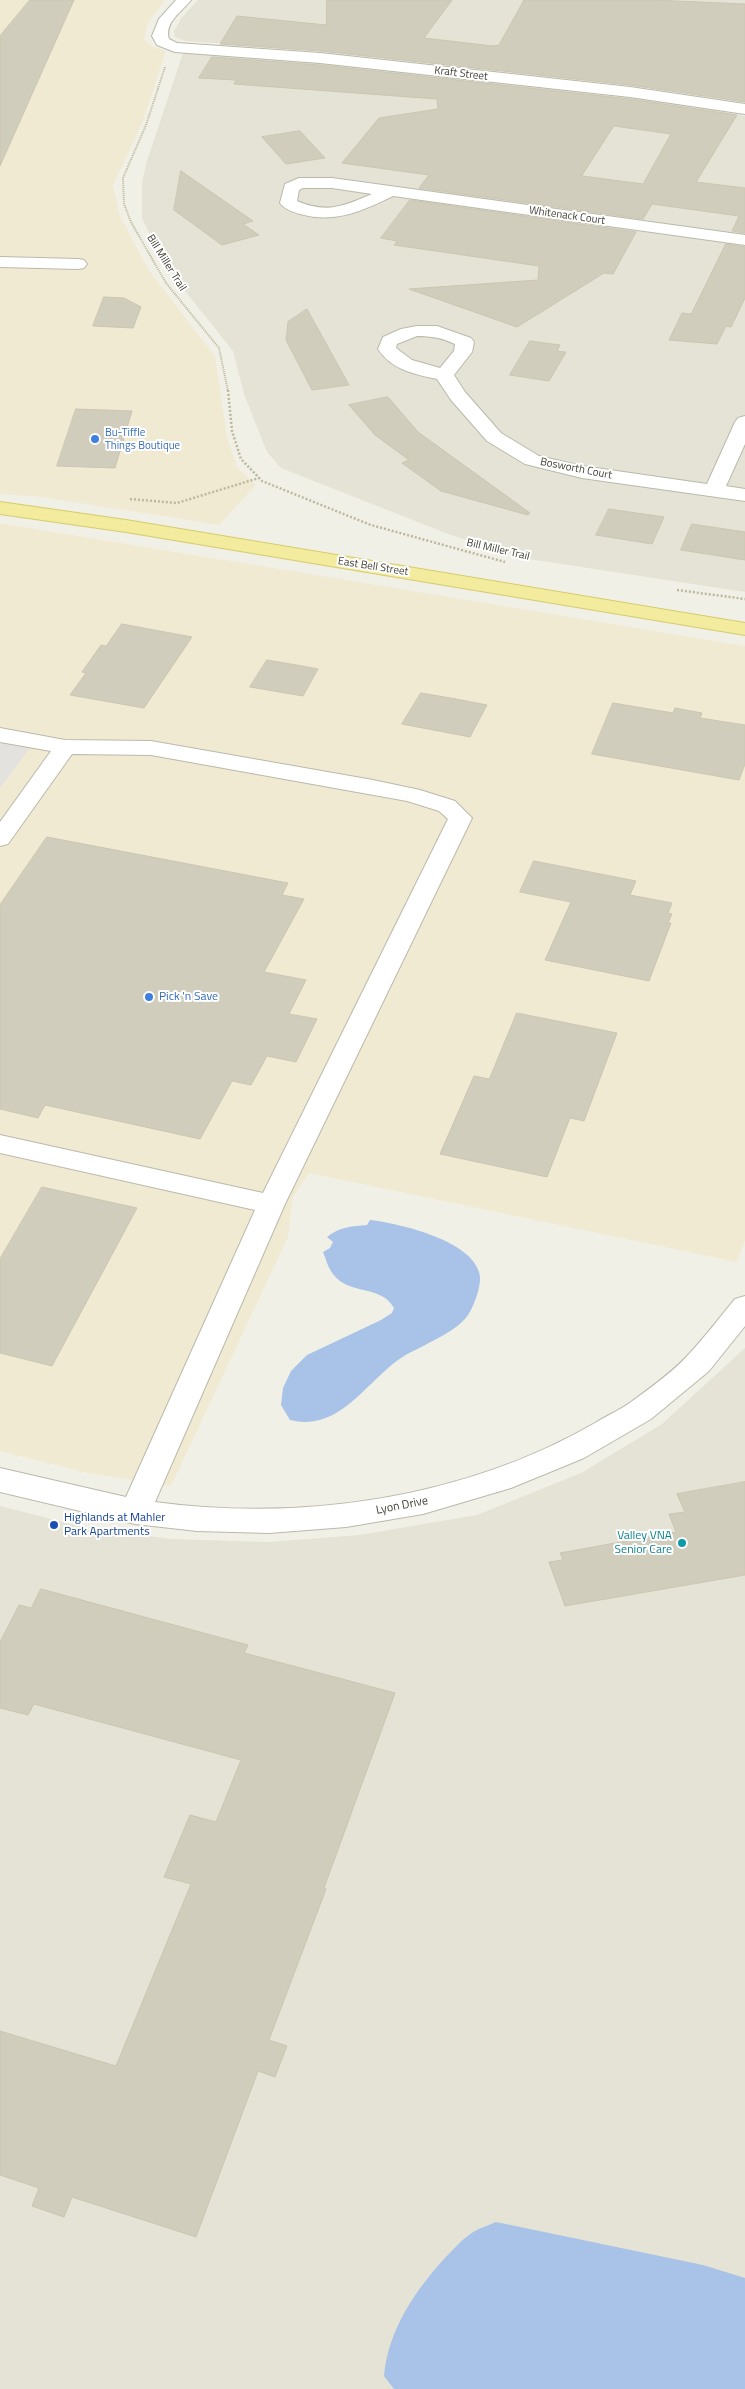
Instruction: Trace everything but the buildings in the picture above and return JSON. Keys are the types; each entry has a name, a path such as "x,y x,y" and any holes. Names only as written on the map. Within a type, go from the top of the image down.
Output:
{"main road":[{"name":"East Bell Street","path":"0,508 107,523 745,629"}],"street":[{"path":"175,47 162,42 159,37 160,31 163,23 184,0"},
{"name":"Kraft Street","path":"175,47 320,58 648,94 745,109"},
{"name":"Whitenack Court","path":"389,192 338,214 320,214 300,210 288,204 291,188 299,182 332,183 745,240"},
{"path":"0,262 78,264"},
{"name":"Bosworth Court","path":"444,375 458,396 494,437 532,460 582,472 745,495"},
{"path":"714,491 745,422"},
{"path":"0,735 65,747 151,748 373,787 412,795 447,806 460,818 271,1204 135,1512"},
{"path":"0,839 65,747"},
{"path":"0,1144 271,1204"},
{"name":"Lyon Drive","path":"0,1480 135,1512 197,1519 260,1521 323,1518 386,1510 446,1497 532,1468 583,1445 630,1416 672,1386 708,1352 745,1306"}],"path":[{"name":"Bill Miller Trail","path":"175,47 168,58 146,125 123,178 124,204 131,222 166,283 219,348 230,399 232,431 241,459 259,478 287,493 371,526 507,562"},
{"path":"121,499 178,503 259,478"},
{"path":"670,589 745,599"}],"shaded area":[{"path":"0,0 165,0 148,23 144,39 151,46 166,51 142,124 113,185 120,216 148,269 215,356 227,437 237,467 256,485 219,525 42,497 0,494"},
{"path":"198,0 745,0 745,101 633,86 302,49 186,41 175,37 174,31 182,17"},
{"path":"183,53 290,60 647,100 694,106 745,116 745,592 529,559 448,534 281,468 267,452 244,394 233,351 177,281 153,241 142,218 142,183 146,164"},
{"path":"0,523 745,646 745,1240 737,1262 309,1173 293,1197 288,1237 171,1486 88,1473 0,1451"},
{"path":"0,735 35,741 0,788"},
{"path":"745,1348 745,2389 0,2389 0,1506 87,1528 171,1539 270,1542 359,1535 477,1515 581,1473 662,1424"}],"water":[{"path":"370,1220 398,1225 432,1235 462,1251 473,1261 480,1277 479,1288 473,1306 462,1322 445,1334 398,1360 362,1393 336,1413 322,1419 307,1422 290,1420 281,1405 283,1388 291,1371 307,1355 381,1320 392,1313 394,1308 388,1301 373,1292 347,1285 340,1281 331,1272 323,1252 330,1248 333,1242 327,1237 336,1231 346,1228 367,1225"},
{"path":"496,2222 703,2265 745,2278 745,2389 394,2389 384,2376 386,2359 404,2313 433,2272 463,2240 475,2231"}],"place":[{"name":"Bu-Tiffle Things Boutique","path":"95,439"},
{"name":"Pick 'n Save","path":"149,997"},
{"name":"Highlands at Mahler Park Apartments","path":"54,1525"},
{"name":"Valley VNA Senior Care","path":"682,1543"}]}
